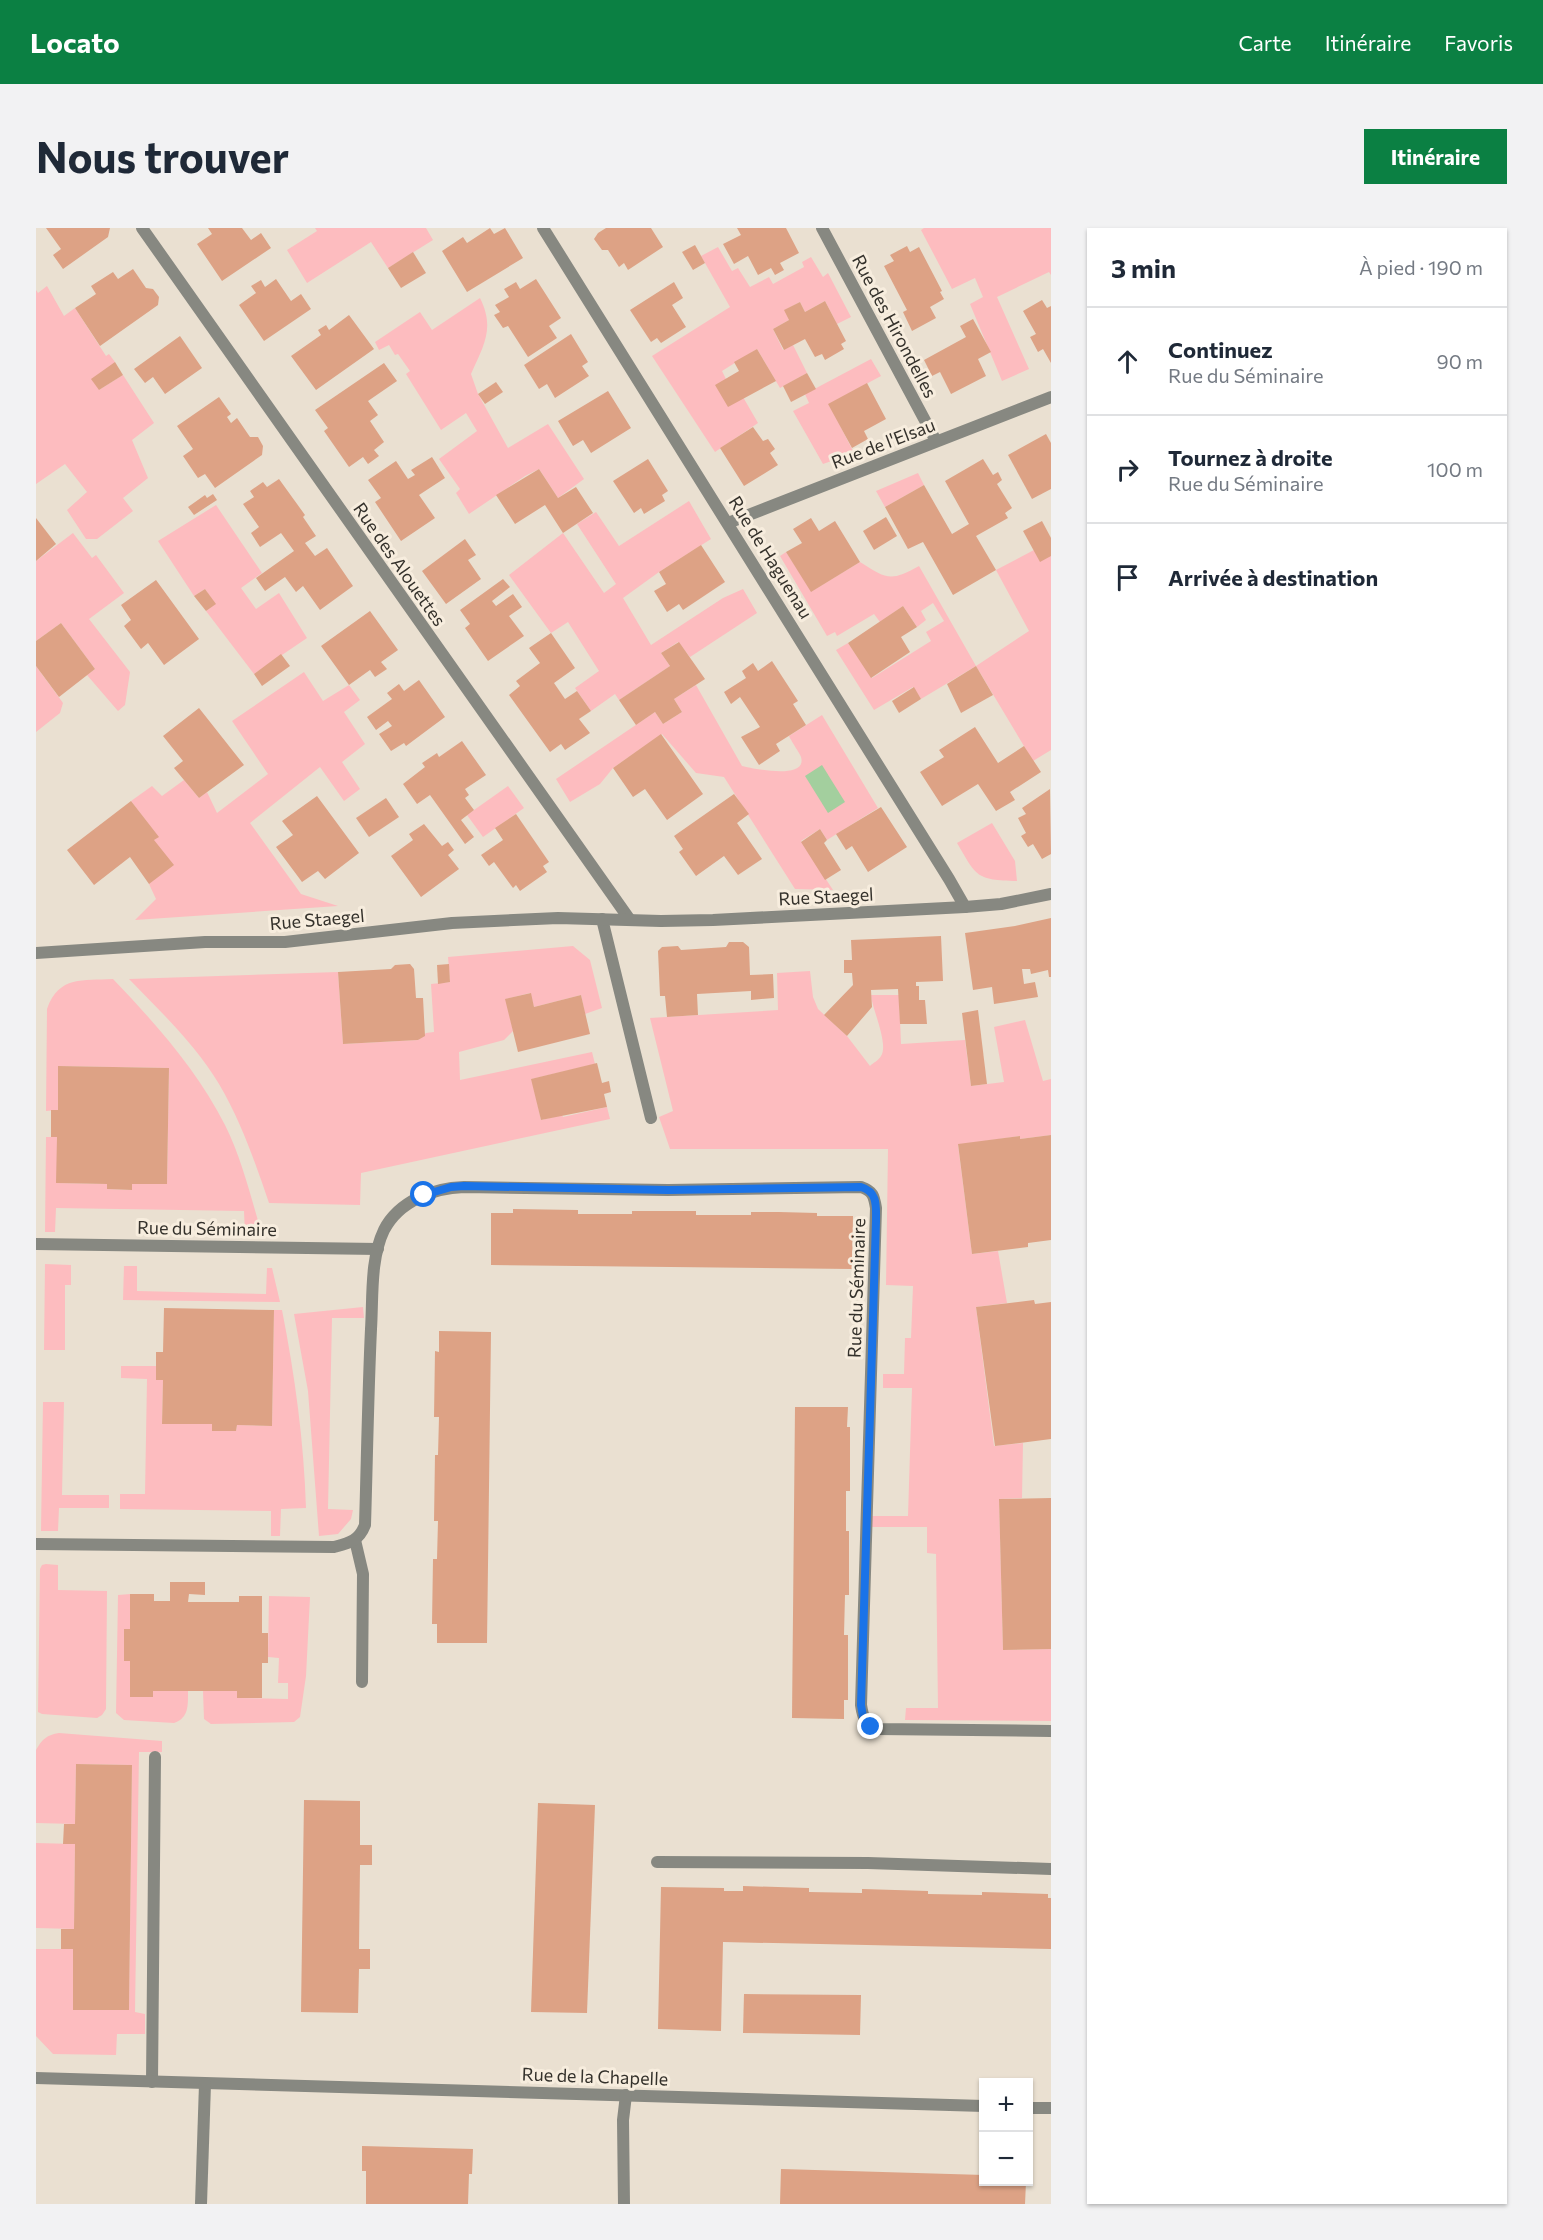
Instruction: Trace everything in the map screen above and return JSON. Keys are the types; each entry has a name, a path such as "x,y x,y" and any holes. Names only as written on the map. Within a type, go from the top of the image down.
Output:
{"street":[{"name":"Rue des Alouettes","path":"142,228 630,920"},
{"name":"Rue de Haguenau","path":"543,228 965,907"},
{"name":"Rue des Hirondelles","path":"822,228 936,441"},
{"name":"Rue de l'Elsau","path":"728,523 1051,396"},
{"name":"Rue Staegel","path":"36,953 205,942 285,942 452,923 558,918 713,920 965,907 1001,904 1051,894"},
{"path":"602,919 651,1118"},
{"name":"Rue du Séminaire","path":"355,1540 365,1525 373,1298 378,1249 384,1232 399,1210 424,1195 451,1187 668,1190 861,1187 874,1195 876,1221 861,1705 863,1717 871,1727 878,1729 1051,1731"},
{"name":"Rue du Séminaire","path":"36,1245 378,1249"},
{"path":"36,1544 334,1547 355,1540 363,1574 362,1682"},
{"path":"152,2082 155,1757"},
{"path":"657,1862 868,1863 1051,1869"},
{"name":"Rue de la Chapelle","path":"36,2078 979,2106"},
{"path":"201,2204 205,2084"},
{"path":"624,2204 623,2120 626,2095"},
{"path":"1033,2108 1051,2108"}],"shaded area":[{"path":"315,228 426,228 433,240 388,268 371,242 307,283 287,250 317,231"},
{"path":"924,228 1051,228 1051,275 1049,272 997,297 1029,369 1002,381 970,304 983,297 975,278 952,289 921,230"},
{"path":"718,247 732,271 738,268 750,287 769,277 773,284 804,267 802,262 811,257 823,277 828,273 851,317 837,324 825,301 805,312 800,302 785,310 789,320 773,329 783,350 793,345 807,373 780,388 757,349 722,371 726,379 743,397 758,423 715,452 652,356 730,307 701,256"},
{"path":"47,286 64,316 75,308 106,356 109,354 115,362 99,390 123,375 154,423 132,440 148,478 123,498 133,511 97,539 86,539 67,510 87,492 65,464 36,484 36,290 38,293"},
{"path":"480,298 487,318 487,328 484,345 471,374 478,394 508,448 548,424 584,479 558,498 539,469 469,514 456,493 460,489 439,459 477,431 466,413 441,430 406,374 410,371 398,354 395,355 389,345 379,350 375,342 420,312 432,330"},
{"path":"871,359 881,376 829,404 854,453 823,464 793,411 809,403 805,394"},
{"path":"918,473 924,485 885,507 876,491"},
{"path":"689,501 711,539 623,598 651,645 723,598 743,589 757,613 690,657 678,642 661,653 670,666 619,700 615,694 591,711 575,688 599,671 568,622 551,633 509,575 563,533 604,593 616,584 577,524 596,512 619,546"},
{"path":"216,505 262,573 241,588 256,609 279,593 307,638 254,674 206,611 215,604 205,589 194,596 158,541"},
{"path":"73,533 92,558 96,555 124,593 89,619 130,672 125,705 118,711 87,675 95,669 61,623 36,641 36,561"},
{"path":"1034,550 1051,556 1051,750 1033,761 976,666 1029,631 996,570"},
{"path":"786,552 812,591 860,562 889,576 901,575 919,566 976,666 921,699 913,687 874,710 836,650 848,643 872,678 931,641 926,632 944,621 933,603 921,611 926,620 917,627 903,606 880,622 874,614 837,636 835,632 827,636 780,556"},
{"path":"36,666 63,703 60,713 36,732"},
{"path":"304,672 323,701 349,685 360,700 344,712 365,744 342,762 360,789 344,801 320,767 250,823 301,894 338,906 135,920 156,899 149,884 154,840 158,837 131,801 152,786 162,796 184,780 199,798 207,792 217,813 268,774 232,721"},
{"path":"696,685 742,766 777,771 796,769 801,764 801,757 789,736 822,715 878,808 827,840 820,829 801,841 833,890 795,889 724,777 696,773 662,734 613,768 600,784 570,802 556,779 655,712 663,724 682,712 674,699"},
{"path":"822,765 845,802 828,813 805,776"},
{"path":"508,786 524,808 483,837 467,815"},
{"path":"992,823 1015,861 1017,881 985,878 974,870 957,843"},
{"path":"573,946 590,960 602,1008 585,1014 581,995 534,1007 530,993 506,999 513,1031 504,1040 459,1052 460,1080 592,1052 595,1064 532,1079 541,1120 607,1107 610,1119 361,1173 360,1205 269,1203 241,1127 210,1069 165,1016 129,979 338,972 343,1044 418,1040 426,1033 434,1032 431,984 450,982 448,957"},
{"path":"810,971 813,997 818,1009 847,1036 870,1066 883,1051 882,1035 871,995 899,995 901,1044 965,1040 971,1086 1004,1082 994,1027 1025,1020 1043,1081 1051,1079 1051,1135 1020,1139 1020,1136 958,1145 972,1254 998,1251 1007,1303 976,1307 994,1446 1023,1443 1022,1498 999,1499 1003,1650 1051,1649 1051,1721 905,1720 906,1708 938,1708 936,1554 927,1553 927,1527 872,1527 872,1516 908,1516 912,1388 883,1388 883,1374 904,1374 905,1338 911,1338 913,1286 886,1285 888,1149 670,1149 659,1117 673,1111 650,1018 778,1010 777,973"},
{"path":"113,979 175,1048 214,1105 236,1151 262,1234 245,1235 244,1211 56,1208 55,1232 45,1232 46,1137 57,1137 57,1183 107,1184 107,1189 131,1190 132,1184 167,1184 169,1068 58,1066 58,1110 46,1111 47,1009 52,998 58,990 73,982"},
{"path":"45,1264 71,1265 71,1285 65,1285 65,1350 44,1350"},
{"path":"124,1266 137,1266 137,1291 266,1294 267,1268 272,1268 280,1302 123,1300"},
{"path":"363,1307 364,1318 332,1318 328,1509 353,1510 351,1519 338,1534 319,1536 308,1391 294,1314"},
{"path":"274,1310 282,1310 291,1360 301,1434 306,1508 281,1509 280,1536 271,1536 271,1511 120,1509 120,1494 145,1494 147,1379 121,1378 121,1366 156,1366 156,1380 163,1380 162,1424 212,1424 212,1431 236,1431 237,1425 272,1426"},
{"path":"43,1402 64,1402 62,1495 109,1495 109,1508 59,1508 58,1531 41,1531"},
{"path":"46,1564 58,1565 58,1590 107,1591 106,1709 97,1718 38,1712 40,1569"},
{"path":"130,1594 130,1629 124,1661 130,1661 130,1696 153,1697 153,1691 188,1691 188,1706 185,1714 183,1718 174,1723 124,1720 116,1713 118,1595"},
{"path":"269,1596 310,1597 306,1676 300,1717 294,1722 211,1724 204,1719 203,1691 237,1691 238,1698 288,1699 288,1683 278,1683 279,1658 268,1657"},
{"path":"59,1733 162,1741 162,1752 139,1752 135,2012 145,2014 145,2034 117,2034 116,2055 53,2054 36,2036 36,1949 73,1949 73,2010 129,2010 132,1765 76,1764 75,1824 36,1823 36,1750 45,1738"},
{"path":"36,1843 75,1844 74,1929 36,1928"}],"building":[{"path":"46,228 110,228 108,237 63,269 53,255 61,249"},
{"path":"208,228 242,228 251,240 261,233 271,248 222,281 197,244 212,234"},
{"path":"490,228 494,234 505,228 523,258 467,292 442,251 463,237 467,243"},
{"path":"606,228 651,228 663,247 628,270 624,263 619,267 608,250 602,250 594,239"},
{"path":"737,228 786,228 799,253 780,263 784,270 775,275 771,268 758,275 748,256 734,264 723,244 741,235"},
{"path":"695,245 705,263 693,270 682,252"},
{"path":"907,246 910,252 919,247 944,299 930,307 936,318 912,331 903,312 907,310 884,266 894,261 890,255"},
{"path":"413,252 426,273 401,288 388,268"},
{"path":"133,269 146,288 153,289 159,297 158,305 100,346 75,308 96,294 91,286 113,272 118,279"},
{"path":"276,279 291,301 301,294 311,309 264,341 239,305 256,293 251,286 261,280 265,287"},
{"path":"536,279 561,318 549,326 557,338 528,357 508,326 503,328 494,315 500,312 495,305 509,297 504,289 516,282 520,289"},
{"path":"674,282 683,298 672,305 686,327 661,343 657,338 651,342 630,310"},
{"path":"1042,300 1047,308 1051,306 1051,363 1043,349 1038,352 1030,337 1036,334 1023,311"},
{"path":"825,301 846,341 841,344 844,349 825,360 822,354 815,357 805,339 784,350 773,329 789,320 784,310 800,302 805,312"},
{"path":"349,315 374,349 316,390 291,356 321,335 318,330 326,325 329,330"},
{"path":"973,319 991,352 978,359 986,376 951,394 940,372 932,376 924,360 966,337 960,326"},
{"path":"571,334 588,362 582,366 589,376 555,398 547,384 539,389 524,365"},
{"path":"180,336 202,368 165,394 153,377 145,383 134,369"},
{"path":"757,349 776,381 728,407 715,385 739,371 734,362"},
{"path":"115,362 123,375 99,390 91,379"},
{"path":"384,363 397,381 368,401 378,415 370,421 384,442 374,450 379,456 368,464 363,457 349,467 324,431 328,428 315,410"},
{"path":"807,373 816,389 791,402 783,386"},
{"path":"496,382 503,392 485,404 478,394"},
{"path":"867,383 886,419 864,431 868,439 852,448 828,404"},
{"path":"608,391 631,428 591,453 583,440 573,446 558,421"},
{"path":"219,397 231,414 227,417 231,423 237,418 250,437 258,437 263,446 262,455 215,488 205,474 198,478 183,456 193,449 177,426"},
{"path":"753,427 763,441 768,439 775,449 770,453 778,465 744,486 720,448"},
{"path":"1046,434 1051,443 1051,489 1032,499 1008,455"},
{"path":"432,457 445,478 419,495 435,518 401,541 375,502 381,498 368,480 396,461 408,479 415,475 411,470"},
{"path":"648,459 668,491 662,495 665,501 644,514 641,508 634,513 613,481"},
{"path":"983,459 993,475 998,472 1002,480 997,484 1012,508 1005,513 1008,518 976,536 996,570 953,595 923,542 908,549 885,507 924,485 952,534 969,524 945,481"},
{"path":"539,469 558,498 576,487 593,513 563,533 545,505 515,524 496,495"},
{"path":"279,479 305,515 303,517 316,536 305,543 315,556 327,548 353,586 320,610 303,586 296,592 285,577 265,591 256,578 294,551 281,533 260,547 251,533 259,527 243,504 254,497 250,491 263,482 267,487"},
{"path":"213,494 217,500 194,515 188,507 205,495 207,498"},
{"path":"886,517 897,536 874,550 863,531"},
{"path":"36,518 56,544 36,561"},
{"path":"811,518 819,531 835,521 860,562 811,592 786,552 802,543 793,529"},
{"path":"1042,521 1051,538 1051,556 1040,562 1023,531"},
{"path":"465,539 476,555 468,560 481,579 446,604 422,571"},
{"path":"701,545 725,582 683,610 679,604 667,612 654,591 666,584 659,572"},
{"path":"503,579 510,587 492,601 496,606 513,594 522,607 509,616 524,636 488,661 465,628 470,624 460,610"},
{"path":"156,580 199,639 164,665 148,643 141,649 124,626 131,620 121,605"},
{"path":"205,589 216,604 206,611 194,596"},
{"path":"903,606 917,627 901,637 910,652 871,678 848,643"},
{"path":"370,611 398,650 381,662 387,669 375,677 370,670 349,685 321,646"},
{"path":"61,623 95,669 59,697 36,666 36,641"},
{"path":"551,633 575,668 554,683 565,699 577,691 591,711 579,719 590,733 565,750 561,744 550,752 509,695 520,686 516,681 540,663 529,648"},
{"path":"679,642 705,679 674,699 682,712 663,724 655,712 636,725 619,700 670,666 661,653"},
{"path":"281,654 290,666 262,686 254,674"},
{"path":"772,661 798,701 793,704 806,725 776,744 780,751 759,765 741,737 760,727 740,697 731,704 724,692 746,678 742,671 753,663 758,671"},
{"path":"976,666 993,695 961,713 947,684"},
{"path":"419,680 445,717 406,746 404,743 391,751 379,734 392,726 388,721 376,730 367,717 392,699 387,693 399,684 404,691"},
{"path":"914,687 921,699 899,713 892,701"},
{"path":"199,708 244,765 199,798 174,768 183,761 163,736"},
{"path":"975,727 998,763 1024,746 1041,772 1010,792 1015,800 996,811 978,784 942,806 920,772 944,757 939,750"},
{"path":"661,734 703,794 667,820 645,789 633,797 613,768"},
{"path":"462,741 486,775 465,789 469,795 465,798 474,810 461,820 474,837 465,844 430,795 417,804 403,784 425,767 422,763 437,753 439,757"},
{"path":"1050,789 1051,854 1042,859 1033,844 1028,847 1021,836 1026,833 1018,818 1026,814 1022,808"},
{"path":"734,794 749,814 737,823 762,859 738,875 724,856 696,876 679,852 683,849 674,836"},
{"path":"317,796 359,853 325,879 318,871 302,882 276,847 293,835 282,821"},
{"path":"386,798 399,817 369,837 356,818"},
{"path":"131,801 159,837 154,840 174,865 149,884 130,857 94,885 67,850"},
{"path":"881,807 907,847 868,872 852,846 846,850 836,834"},
{"path":"516,814 549,862 543,866 547,872 520,891 516,885 513,888 494,862 489,866 481,855 503,840 495,828"},
{"path":"424,824 442,846 448,842 454,850 448,855 459,869 421,897 391,856 413,840 409,834"},
{"path":"820,829 827,840 824,843 841,870 825,880 801,842"},
{"path":"1051,918 1051,977 1049,977 1048,970 1031,974 1030,969 1022,969 1024,984 1035,982 1038,997 994,1004 992,987 973,990 965,933"},
{"path":"941,936 943,981 916,982 916,986 919,986 919,1000 925,1000 927,1024 900,1024 898,989 871,990 872,1007 847,1036 824,1015 853,985 852,973 844,973 844,960 852,960 851,940"},
{"path":"729,942 743,942 749,947 750,975 773,974 774,998 751,1000 751,991 697,994 698,1015 667,1017 665,996 660,996 658,951 662,947 678,946 681,950 726,947"},
{"path":"410,964 414,969 416,998 423,998 425,1036 418,1040 343,1044 338,972 391,969 395,965"},
{"path":"449,964 450,982 438,984 437,965"},
{"path":"531,993 534,1007 581,995 590,1034 518,1052 505,999"},
{"path":"978,1010 987,1084 971,1086 962,1013"},
{"path":"597,1063 602,1083 609,1081 611,1092 604,1094 607,1107 541,1120 531,1079"},
{"path":"58,1066 169,1068 167,1184 132,1184 132,1190 107,1189 107,1184 56,1183 57,1137 51,1137 51,1110 58,1110"},
{"path":"1051,1135 1051,1240 1028,1243 1028,1247 972,1254 958,1144 1020,1136 1020,1139"},
{"path":"513,1209 578,1210 578,1214 696,1211 696,1215 751,1215 751,1212 779,1212 817,1213 817,1216 853,1216 852,1269 491,1265 491,1213 513,1213"},
{"path":"1034,1300 1035,1304 1051,1302 1051,1439 995,1446 976,1307"},
{"path":"164,1308 274,1310 272,1426 237,1425 236,1431 212,1431 212,1424 162,1424 163,1380 156,1380 156,1352 163,1352"},
{"path":"439,1331 491,1332 487,1643 437,1643 437,1624 432,1624 433,1559 437,1559 438,1521 434,1521 435,1455 438,1455 439,1417 434,1417 435,1351 439,1352"},
{"path":"795,1407 848,1407 850,1491 846,1491 846,1531 849,1531 849,1595 845,1595 844,1635 848,1635 848,1700 844,1700 844,1719 792,1718"},
{"path":"1051,1498 1051,1649 1003,1650 999,1499"},
{"path":"170,1582 205,1582 205,1595 189,1594 188,1602 239,1602 239,1596 262,1596 262,1633 268,1633 268,1663 262,1663 262,1698 237,1698 237,1691 153,1691 153,1697 130,1697 130,1661 124,1661 124,1629 130,1629 130,1594 154,1594 154,1601 170,1601"},
{"path":"76,1764 132,1765 129,2010 73,2010 73,1949 61,1949 61,1929 74,1929 75,1844 63,1844 64,1824 75,1824"},
{"path":"304,1800 360,1801 360,1845 372,1845 372,1865 360,1865 359,1949 370,1949 370,1969 359,1969 358,2013 301,2012"},
{"path":"538,1803 595,1805 587,2013 531,2012"},
{"path":"743,1886 809,1888 809,1892 862,1893 862,1889 928,1891 928,1894 982,1895 982,1892 1048,1894 1048,1898 1051,1898 1051,1949 723,1942 721,2031 658,2029 661,1887 724,1888 724,1891 743,1891"},
{"path":"744,1994 861,1995 860,2035 743,2033"},
{"path":"362,2146 473,2149 468,2204 366,2204 366,2171 362,2171"},
{"path":"781,2169 979,2175 979,2186 1026,2186 1025,2204 780,2204"}],"route":[{"path":"424,1195 451,1187 464,1186 668,1190 861,1187 874,1195 876,1221 861,1705 863,1717 871,1727"}]}
